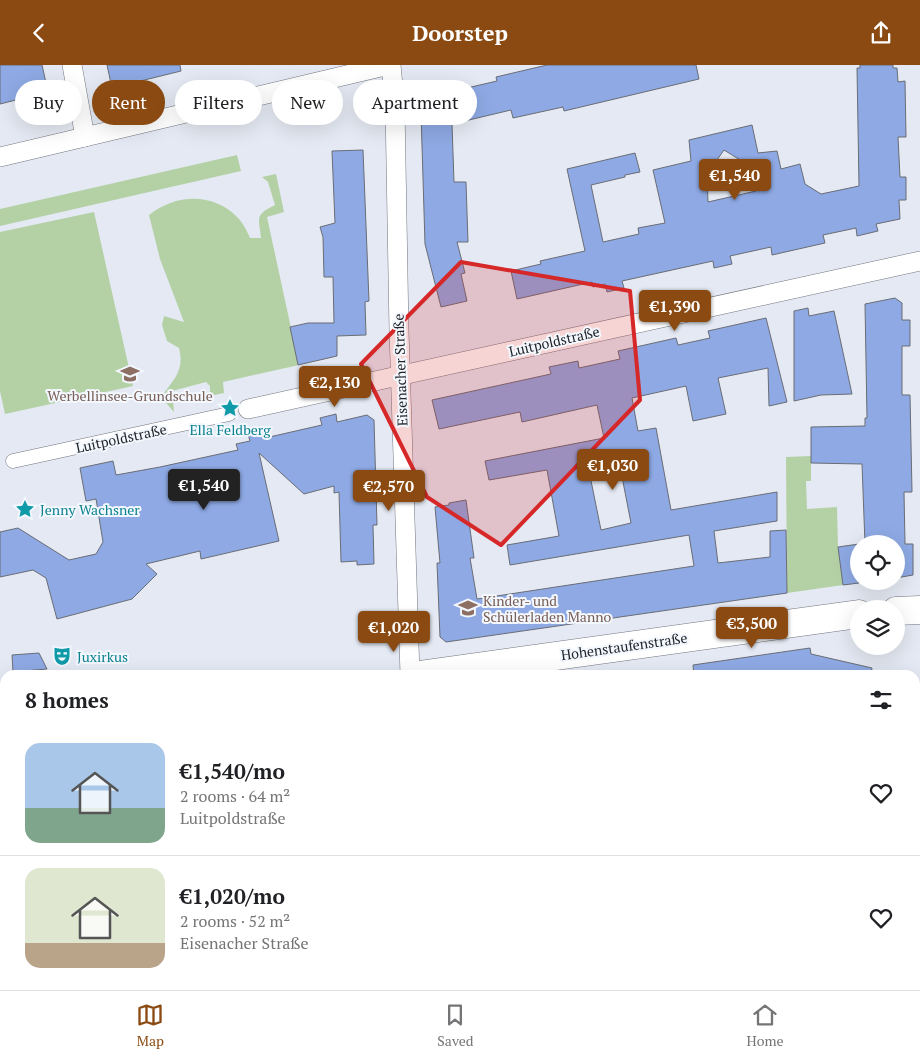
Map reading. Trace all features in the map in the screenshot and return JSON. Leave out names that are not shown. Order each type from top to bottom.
[{"type":"main road","points":[[905,611],[920,610]]},
{"type":"main road","name":"Hohenstaufenstraße","points":[[455,670],[850,615]]},
{"type":"street","points":[[72,65],[85,137]]},
{"type":"street","points":[[0,157],[390,65]]},
{"type":"street","name":"Eisenacher Straße","points":[[390,65],[395,106],[400,376],[410,670]]},
{"type":"street","name":"Luitpoldstraße","points":[[248,409],[920,261]]},
{"type":"street","name":"Luitpoldstraße","points":[[13,461],[229,414]]},
{"type":"highlighted area","points":[[461,262],[630,291],[640,400],[501,545],[427,497],[361,364]]},
{"type":"green space","points":[[237,155],[241,171],[0,226],[0,209]]},
{"type":"green space","points":[[276,174],[284,212],[267,217],[299,365],[223,382],[224,393],[210,396],[210,386],[206,382],[172,391],[174,412],[161,397],[177,375],[180,363],[179,348],[167,341],[162,325],[164,316],[184,322],[160,259],[149,215],[171,203],[182,200],[206,200],[228,210],[238,218],[250,238],[261,238],[259,218],[264,212],[275,205],[268,182],[262,177]]},
{"type":"green space","points":[[94,212],[133,386],[5,414],[0,391],[0,232]]},
{"type":"green space","points":[[811,456],[811,481],[806,481],[807,509],[837,507],[838,547],[843,585],[787,593],[786,457]]},
{"type":"building","points":[[0,65],[42,65],[45,80],[15,80],[15,100],[0,104]]},
{"type":"building","points":[[107,65],[180,65],[181,71],[144,80],[110,80]]},
{"type":"building","points":[[547,65],[696,65],[699,79],[564,111],[563,107],[513,118],[511,110],[477,118],[477,86],[497,81],[496,77]]},
{"type":"building","points":[[860,65],[893,65],[893,68],[897,68],[898,82],[905,81],[906,137],[898,137],[900,177],[906,177],[906,200],[899,200],[900,219],[876,224],[878,231],[857,236],[856,228],[823,235],[825,243],[772,255],[771,247],[730,256],[732,264],[714,268],[713,261],[622,281],[624,288],[607,292],[605,284],[593,287],[592,282],[517,299],[511,271],[541,264],[540,261],[585,251],[567,169],[635,153],[640,172],[591,185],[603,242],[639,234],[638,228],[665,223],[653,170],[691,161],[689,140],[752,125],[758,153],[777,151],[781,169],[800,164],[805,184],[821,194],[859,186],[857,68],[860,68]],"holes":[[[724,150],[750,166],[756,191],[708,202],[707,174]]]},
{"type":"building","points":[[421,125],[452,125],[454,182],[466,182],[468,242],[457,242],[465,273],[461,274],[467,301],[441,307],[425,244]]},
{"type":"building","points":[[363,150],[369,301],[365,302],[366,335],[337,336],[337,356],[298,365],[290,327],[308,323],[334,323],[333,277],[324,277],[323,237],[320,227],[335,223],[332,151]]},
{"type":"building","points":[[895,298],[902,303],[902,320],[910,320],[910,346],[902,346],[902,395],[910,395],[912,492],[904,492],[905,535],[865,535],[862,464],[811,463],[811,427],[865,426],[865,418],[867,418],[865,304]]},
{"type":"building","points":[[808,308],[809,316],[834,311],[852,394],[821,395],[794,401],[794,311]]},
{"type":"building","points":[[766,318],[787,402],[769,406],[768,368],[718,378],[726,414],[693,421],[686,386],[632,398],[638,431],[656,428],[671,510],[777,492],[777,521],[714,531],[718,563],[770,557],[770,531],[786,530],[787,593],[446,642],[440,637],[437,563],[440,563],[435,507],[449,505],[449,503],[466,500],[474,558],[470,558],[477,599],[694,566],[689,535],[510,565],[507,545],[559,536],[547,470],[489,480],[485,461],[604,438],[597,405],[522,422],[520,412],[439,429],[432,400],[551,374],[549,367],[578,361],[579,368],[620,359],[618,351],[676,338],[678,345],[710,338],[708,331]],"holes":[[[618,456],[631,523],[601,530],[587,461]]]},
{"type":"building","points":[[336,414],[337,422],[367,415],[374,420],[377,525],[373,525],[374,564],[357,565],[357,561],[341,562],[339,492],[334,493],[334,486],[304,494],[259,453],[279,541],[201,559],[200,551],[146,564],[157,574],[132,599],[57,619],[46,578],[33,570],[0,577],[0,532],[18,528],[69,560],[96,554],[103,542],[96,499],[86,501],[80,468],[113,461],[116,475],[160,467],[238,450],[236,444],[250,441],[248,434],[264,431],[265,438],[322,425],[320,418]]},
{"type":"building","points":[[905,544],[913,544],[913,575],[905,576]]},
{"type":"building","points":[[850,545],[850,584],[843,585],[838,547]]},
{"type":"building","points":[[810,648],[811,654],[872,668],[872,670],[694,670],[693,665]]},
{"type":"building","points":[[39,653],[47,669],[13,670],[12,655]]},
{"type":"place","name":"Werbellinsee-Grundschule","points":[[130,374]]},
{"type":"place","name":"Ella Feldberg","points":[[230,408]]},
{"type":"place","name":"Jenny Wachsner","points":[[25,509]]},
{"type":"place","name":"Kinder- und Schülerladen Manno","points":[[468,608]]},
{"type":"place","name":"Juxirkus","points":[[62,656]]}]
